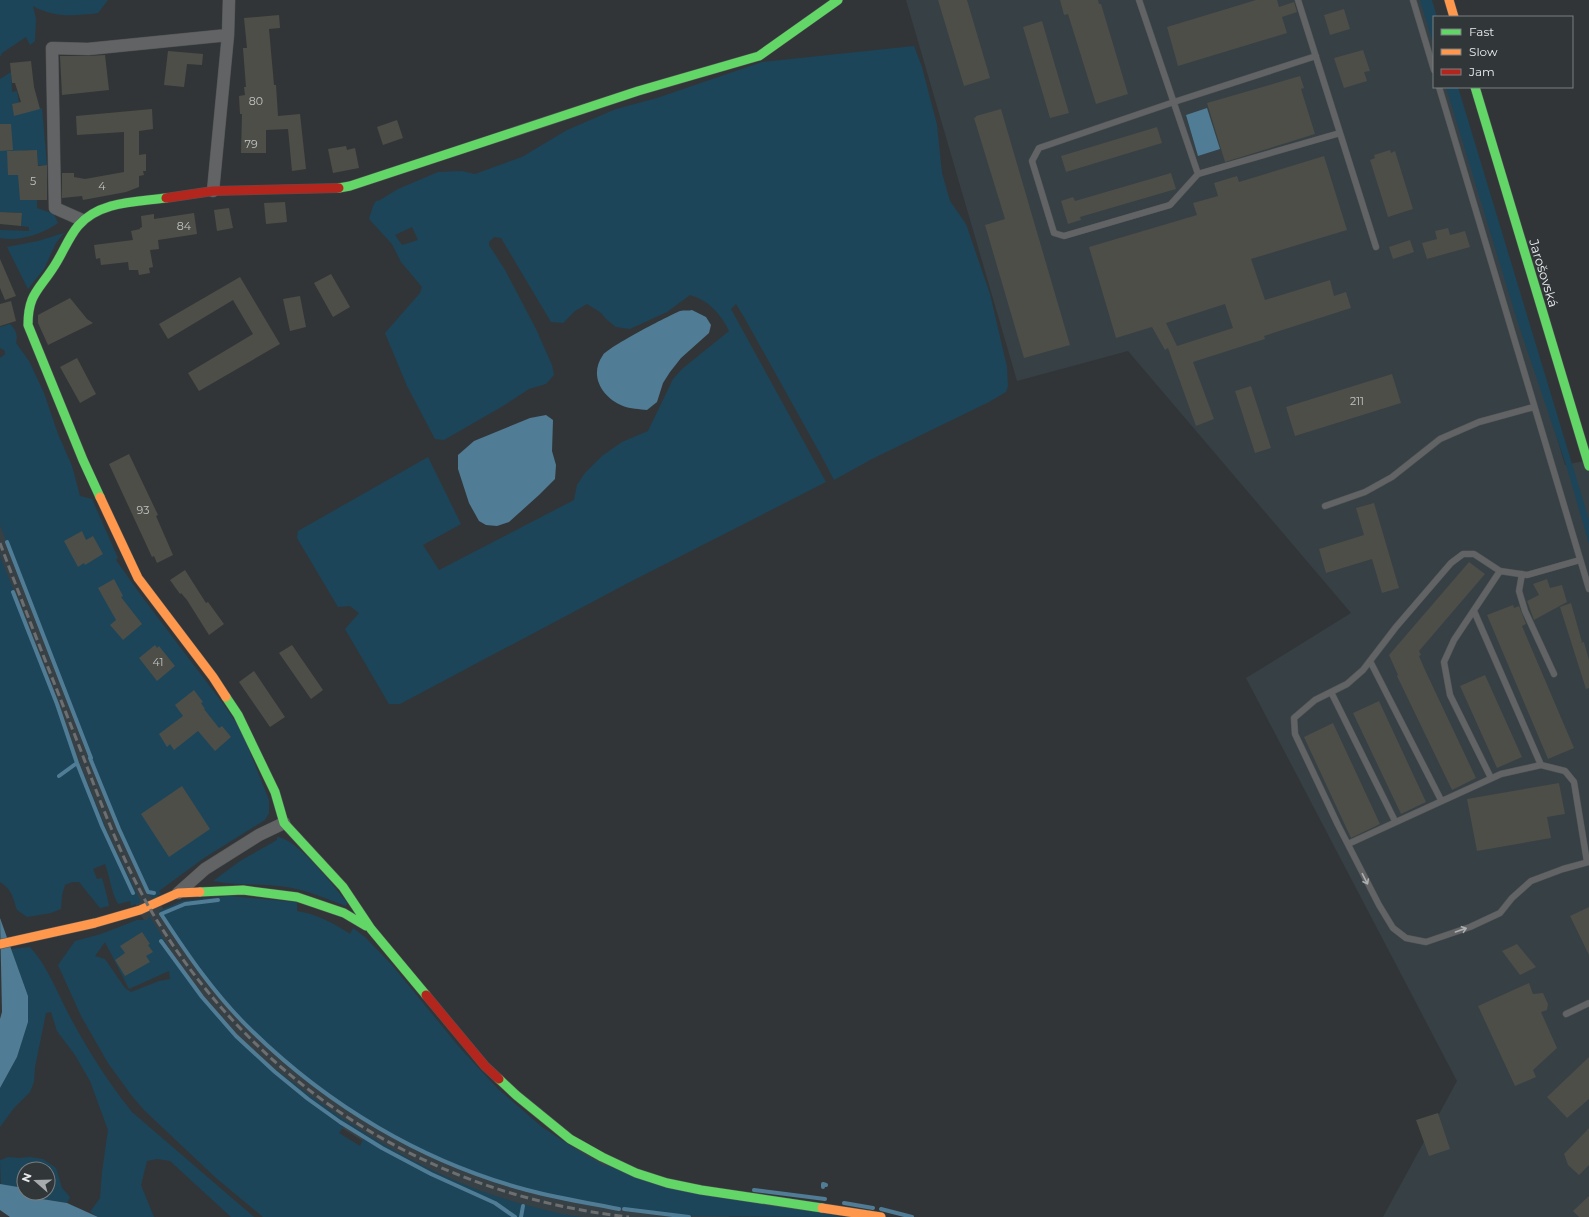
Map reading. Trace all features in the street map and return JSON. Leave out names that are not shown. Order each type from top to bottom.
[{"type":"street","points":[[213,191],[228,35],[228,0]]},
{"type":"street","points":[[838,0],[759,56],[638,91],[350,186],[334,189],[213,191],[107,206],[82,220],[73,232],[52,270],[31,296],[27,311],[28,325],[83,460],[138,578],[213,677],[238,715],[275,792],[284,823],[343,887],[370,929],[486,1066],[540,1116],[570,1139],[636,1173],[686,1187],[881,1217]]},
{"type":"street","points":[[1448,0],[1454,16]]},
{"type":"street","points":[[82,220],[55,208],[52,48],[88,49],[228,35]]},
{"type":"street","name":"Jarošovská","points":[[1475,88],[1589,466]]},
{"type":"street","points":[[0,944],[95,923],[140,910],[178,893],[205,869],[259,835],[284,823]]},
{"type":"street","points":[[178,893],[243,890],[297,897],[344,913],[370,929]]},
{"type":"lane","points":[[1139,0],[1198,174]]},
{"type":"lane","points":[[1298,0],[1376,247]]},
{"type":"lane","points":[[1413,0],[1433,67]]},
{"type":"lane","points":[[1316,56],[1039,148],[1032,161],[1054,233],[1064,236],[1170,205],[1198,174],[1340,133]]},
{"type":"lane","points":[[1439,88],[1589,589]]},
{"type":"lane","points":[[1325,506],[1365,492],[1392,477],[1440,439],[1479,422],[1534,407]]},
{"type":"lane","points":[[1348,844],[1440,800],[1491,778],[1501,774],[1541,765],[1565,771],[1574,782],[1588,862],[1531,881],[1512,898],[1500,913],[1470,927],[1426,942],[1406,938],[1393,928],[1379,905],[1348,844],[1295,734],[1294,718],[1315,700],[1347,684],[1363,670],[1406,615],[1451,563],[1463,554],[1474,554],[1500,571],[1526,575],[1580,560]]},
{"type":"lane","points":[[1491,778],[1450,695],[1444,662],[1454,640],[1500,571]]},
{"type":"lane","points":[[1522,574],[1519,591],[1525,611],[1554,674]]},
{"type":"lane","points":[[1474,611],[1541,765]]},
{"type":"lane","points":[[1370,661],[1440,800]]},
{"type":"lane","points":[[1331,692],[1395,822]]},
{"type":"lane","points":[[1566,1014],[1589,1003]]},
{"type":"shaded area","points":[[0,0],[108,0],[98,13],[81,15],[49,13],[33,6],[36,19],[35,41],[30,45],[26,37],[2,53],[0,57]]},
{"type":"shaded area","points":[[906,0],[1427,0],[1433,20],[1433,88],[1453,88],[1565,465],[1589,460],[1589,1217],[1383,1217],[1457,1081],[1246,678],[1351,613],[1128,351],[1017,381]]},
{"type":"shaded area","points":[[1420,0],[1432,0],[1437,16],[1433,16],[1433,43]]},
{"type":"shaded area","points":[[914,46],[922,67],[937,125],[942,173],[950,201],[966,224],[990,294],[1007,367],[1008,386],[1006,392],[989,402],[872,459],[834,480],[736,304],[731,309],[826,482],[628,583],[400,704],[389,704],[345,629],[359,613],[350,606],[338,607],[297,538],[298,531],[428,457],[461,524],[423,545],[439,570],[574,500],[577,485],[585,473],[602,456],[622,442],[648,431],[673,379],[682,369],[729,331],[718,313],[713,308],[703,300],[690,295],[667,312],[630,329],[616,327],[600,312],[587,304],[575,311],[563,323],[551,322],[501,238],[494,237],[489,242],[489,245],[505,270],[536,329],[552,365],[554,375],[546,384],[529,389],[503,406],[444,440],[435,439],[407,386],[385,333],[420,293],[422,287],[401,262],[392,244],[369,219],[373,206],[376,201],[398,189],[438,172],[462,171],[475,174],[522,157],[567,130],[616,109],[657,98],[762,62]],"holes":[[[412,227],[418,240],[402,245],[395,235]]]},
{"type":"shaded area","points":[[11,72],[12,92],[17,91],[19,103],[12,104],[14,114],[42,108],[47,165],[38,165],[37,150],[23,150],[24,166],[8,167],[8,175],[18,175],[30,193],[31,200],[37,200],[37,208],[54,214],[58,223],[38,234],[22,238],[7,239],[0,238],[0,230],[29,231],[29,227],[21,226],[22,213],[0,212],[0,79]]},
{"type":"shaded area","points":[[1446,88],[1458,88],[1589,520],[1589,544],[1568,471],[1517,320]]},
{"type":"shaded area","points":[[1207,108],[1220,149],[1198,156],[1186,115]]},
{"type":"shaded area","points":[[64,233],[56,243],[44,269],[28,289],[7,247],[38,241]]},
{"type":"shaded area","points":[[692,310],[706,317],[711,325],[709,333],[681,358],[670,372],[663,383],[657,402],[647,410],[626,407],[609,398],[604,392],[597,378],[599,363],[603,355],[627,338],[664,319],[680,311]]},
{"type":"shaded area","points":[[10,324],[16,333],[16,343],[29,361],[44,393],[58,434],[72,466],[80,496],[92,499],[118,558],[116,560],[241,730],[269,800],[269,813],[265,820],[204,858],[159,891],[161,894],[153,898],[150,896],[119,829],[0,525],[0,358],[5,354],[5,351],[0,348],[0,327]]},
{"type":"shaded area","points":[[546,415],[553,420],[552,451],[556,465],[555,479],[509,522],[497,526],[486,525],[479,521],[469,503],[458,469],[458,455],[474,441],[530,418]]},
{"type":"shaded area","points":[[0,511],[162,907],[187,946],[217,986],[730,1217],[558,1217],[527,1210],[381,1152],[337,1125],[234,1039],[168,959],[139,912],[0,575]]},
{"type":"shaded area","points":[[0,556],[102,819],[141,902],[131,906],[130,901],[118,904],[105,864],[93,869],[97,879],[102,878],[109,906],[100,908],[79,882],[72,882],[65,885],[62,895],[61,909],[51,913],[27,917],[17,910],[10,891],[0,882]]},
{"type":"shaded area","points":[[277,837],[285,839],[295,845],[315,864],[347,902],[346,906],[294,888],[213,881],[240,861],[277,840]]},
{"type":"shaded area","points":[[229,896],[297,902],[297,911],[311,914],[325,920],[350,934],[353,928],[365,937],[392,965],[459,1047],[497,1088],[542,1127],[603,1165],[842,1217],[666,1216],[527,1190],[481,1175],[435,1157],[390,1135],[347,1109],[317,1087],[277,1055],[249,1028],[213,988],[159,911],[182,901]]},
{"type":"shaded area","points":[[149,916],[188,979],[236,1035],[280,1073],[351,1124],[410,1159],[472,1188],[538,1208],[566,1215],[583,1217],[263,1217],[216,1178],[144,1110],[132,1096],[108,1063],[81,1016],[58,965],[75,941],[101,934],[137,920],[147,920]],"holes":[[[105,942],[129,989],[169,971],[170,979],[159,981],[131,992],[125,988],[105,959],[95,956]],[[345,1125],[364,1137],[360,1146],[339,1133]]]},
{"type":"shaded area","points":[[0,918],[28,996],[28,1022],[17,1057],[0,1088],[0,1019],[2,1012]]},
{"type":"shaded area","points":[[30,947],[47,971],[69,1015],[91,1053],[106,1077],[132,1112],[254,1217],[231,1217],[170,1161],[157,1159],[147,1161],[141,1185],[154,1217],[98,1217],[90,1212],[100,1198],[108,1130],[90,1081],[75,1055],[57,1031],[51,1012],[46,1013],[35,1067],[34,1082],[30,1092],[14,1108],[0,1127],[0,1088],[17,1057],[28,1021],[28,996],[11,949]]},
{"type":"shaded area","points":[[8,1157],[30,1157],[43,1159],[46,1161],[16,1161],[16,1187],[1,1185],[1,1160]]},
{"type":"shaded area","points":[[56,1168],[62,1188],[70,1197],[67,1203],[54,1201],[56,1201]]},
{"type":"shaded area","points":[[0,1184],[16,1187],[16,1201],[54,1201],[67,1203],[98,1217],[10,1217],[0,1210]]},
{"type":"building","points":[[938,0],[967,0],[990,78],[964,86]]},
{"type":"building","points":[[1060,0],[1098,0],[1099,4],[1101,4],[1128,94],[1096,104],[1068,14],[1064,15]]},
{"type":"building","points":[[1256,0],[1277,0],[1279,7],[1294,2],[1297,12],[1282,17],[1287,33],[1178,66],[1167,27]]},
{"type":"building","points":[[1344,9],[1350,29],[1330,35],[1324,15]]},
{"type":"building","points":[[279,15],[280,28],[269,29],[274,85],[276,85],[278,116],[300,114],[306,169],[292,171],[288,129],[266,130],[266,153],[241,153],[242,114],[240,114],[239,96],[245,95],[244,87],[246,87],[243,48],[247,48],[244,18]]},
{"type":"building","points":[[1042,21],[1069,113],[1050,118],[1023,27]]},
{"type":"building","points":[[1363,50],[1370,71],[1364,72],[1367,81],[1344,88],[1334,58]]},
{"type":"building","points":[[168,51],[203,54],[202,65],[187,64],[184,87],[164,85]]},
{"type":"building","points":[[105,55],[109,90],[62,95],[60,56]]},
{"type":"building","points":[[31,61],[34,87],[40,109],[14,116],[12,104],[21,102],[15,83],[12,83],[10,63]]},
{"type":"building","points":[[1300,76],[1304,88],[1301,89],[1315,134],[1225,162],[1207,103]]},
{"type":"building","points":[[152,109],[153,129],[139,131],[139,155],[146,154],[146,171],[143,171],[144,175],[139,176],[139,187],[126,192],[83,200],[82,196],[62,198],[62,173],[74,173],[74,177],[85,179],[124,172],[124,132],[77,135],[76,116]]},
{"type":"building","points":[[1001,109],[1070,345],[1024,358],[985,225],[1005,219],[974,118],[976,116]]},
{"type":"building","points":[[397,120],[403,138],[383,145],[377,127]]},
{"type":"building","points":[[0,124],[11,124],[13,150],[0,151]]},
{"type":"building","points":[[1157,127],[1162,143],[1066,172],[1061,156]]},
{"type":"building","points":[[346,146],[347,150],[355,148],[359,168],[333,173],[328,149]]},
{"type":"building","points":[[37,150],[38,166],[47,165],[47,200],[20,200],[18,175],[8,175],[7,151]]},
{"type":"building","points":[[1390,150],[1391,153],[1395,151],[1413,209],[1388,217],[1370,160],[1375,158],[1374,155]]},
{"type":"building","points":[[1324,156],[1347,230],[1251,259],[1265,300],[1330,280],[1334,296],[1346,292],[1351,308],[1264,336],[1265,339],[1193,362],[1214,419],[1196,426],[1168,348],[1165,350],[1152,327],[1116,338],[1089,247],[1197,215],[1193,203],[1218,196],[1214,183],[1237,176],[1239,182]],"holes":[[[1225,304],[1233,328],[1177,346],[1166,323]]]},
{"type":"building","points":[[1171,173],[1176,189],[1080,217],[1081,220],[1068,224],[1061,201],[1073,197],[1075,201]]},
{"type":"building","points":[[285,202],[287,222],[266,224],[264,203]]},
{"type":"building","points":[[229,208],[233,228],[217,231],[214,210]]},
{"type":"building","points":[[0,212],[22,213],[21,226],[0,224]]},
{"type":"building","points":[[194,213],[197,234],[158,240],[159,249],[150,250],[153,267],[149,268],[150,273],[139,275],[138,270],[129,270],[128,262],[101,265],[100,258],[96,259],[94,245],[133,240],[131,231],[142,227],[141,216],[154,214],[154,219]]},
{"type":"building","points":[[1448,228],[1450,235],[1465,231],[1470,247],[1427,259],[1422,243],[1437,239],[1435,231]]},
{"type":"building","points":[[1410,240],[1414,252],[1393,259],[1389,247]]},
{"type":"building","points":[[0,259],[16,296],[5,300],[0,288]]},
{"type":"building","points":[[331,274],[350,307],[333,317],[314,283]]},
{"type":"building","points":[[240,277],[280,344],[199,391],[188,373],[253,334],[233,300],[168,339],[159,324]]},
{"type":"building","points":[[300,296],[306,327],[290,331],[283,299]]},
{"type":"building","points":[[70,298],[87,319],[93,323],[48,345],[38,323],[38,315]]},
{"type":"building","points":[[11,301],[16,321],[0,326],[0,304]]},
{"type":"building","points":[[77,358],[96,394],[80,403],[60,367]]},
{"type":"building","points":[[1392,374],[1401,403],[1295,436],[1286,407]]},
{"type":"building","points":[[1251,386],[1271,448],[1255,453],[1235,391]]},
{"type":"building","points":[[129,454],[158,515],[156,516],[173,555],[157,563],[154,556],[152,557],[109,464]]},
{"type":"building","points":[[1374,503],[1399,588],[1382,593],[1372,559],[1326,573],[1319,549],[1364,535],[1356,508]]},
{"type":"building","points":[[82,531],[86,540],[93,536],[103,554],[85,565],[84,563],[78,567],[64,541]]},
{"type":"building","points":[[1469,562],[1485,574],[1419,651],[1421,655],[1419,656],[1425,670],[1476,778],[1452,790],[1397,676],[1398,675],[1389,655]]},
{"type":"building","points":[[185,570],[206,603],[208,602],[224,624],[209,635],[187,600],[181,593],[180,594],[170,580]]},
{"type":"building","points":[[114,579],[123,596],[121,597],[142,624],[123,640],[110,625],[116,620],[98,588]]},
{"type":"building","points":[[1547,579],[1550,588],[1562,585],[1567,602],[1534,620],[1527,601],[1539,595],[1533,584]]},
{"type":"building","points":[[1571,603],[1582,642],[1579,643],[1584,642],[1589,660],[1589,688],[1586,689],[1560,607]]},
{"type":"building","points":[[1513,605],[1514,608],[1519,606],[1526,624],[1522,626],[1574,748],[1548,759],[1487,615]]},
{"type":"building","points":[[155,645],[157,648],[159,646],[175,666],[157,681],[139,658]]},
{"type":"building","points":[[292,645],[323,690],[311,699],[279,653]]},
{"type":"building","points":[[254,671],[285,717],[270,727],[239,682]]},
{"type":"building","points":[[1485,675],[1522,757],[1497,768],[1460,686]]},
{"type":"building","points":[[194,690],[203,702],[201,703],[204,709],[219,728],[222,726],[231,737],[215,751],[198,731],[174,750],[170,744],[167,747],[159,734],[183,716],[175,705]]},
{"type":"building","points":[[1379,701],[1426,802],[1401,814],[1353,713]]},
{"type":"building","points":[[1333,723],[1380,824],[1351,838],[1304,737]]},
{"type":"building","points":[[1559,783],[1565,814],[1547,817],[1551,838],[1477,851],[1467,799]]},
{"type":"building","points":[[182,786],[210,829],[169,857],[141,814]]},
{"type":"building","points":[[1589,907],[1589,955],[1570,916]]},
{"type":"building","points":[[142,932],[150,944],[148,945],[153,952],[146,956],[150,962],[125,976],[115,960],[125,953],[120,946]]},
{"type":"building","points":[[1517,944],[1536,967],[1520,975],[1502,951]]},
{"type":"building","points":[[1529,983],[1533,994],[1543,993],[1548,1004],[1547,1010],[1541,1012],[1557,1048],[1533,1070],[1536,1077],[1515,1086],[1478,1006]]},
{"type":"building","points":[[1589,1057],[1589,1099],[1567,1118],[1547,1097]]},
{"type":"building","points":[[1438,1113],[1450,1149],[1429,1156],[1416,1120]]},
{"type":"building","points":[[1589,1128],[1589,1165],[1579,1175],[1568,1165],[1564,1154]]},
{"type":"building","points":[[1589,1196],[1589,1217],[1579,1217],[1573,1211]]},
{"type":"waterway","points":[[7,542],[91,758]]},
{"type":"waterway","points":[[13,592],[57,704],[77,763],[102,826],[133,893]]},
{"type":"waterway","points":[[90,758],[119,829],[148,892],[154,893]]},
{"type":"waterway","points":[[59,776],[77,763]]},
{"type":"waterway","points":[[218,900],[185,904],[161,914],[191,959],[237,1016],[280,1057],[311,1082],[378,1128],[450,1164],[527,1190],[619,1209]]},
{"type":"waterway","points":[[161,941],[202,997],[236,1036],[275,1072],[308,1099],[340,1122],[382,1148],[431,1174],[495,1203],[515,1217]]},
{"type":"waterway","points":[[823,1187],[823,1184],[826,1185]]},
{"type":"waterway","points":[[754,1190],[825,1199]]},
{"type":"waterway","points":[[844,1203],[873,1208]]},
{"type":"waterway","points":[[521,1217],[523,1206]]},
{"type":"waterway","points":[[624,1209],[689,1217]]},
{"type":"waterway","points":[[881,1209],[912,1217]]},
{"type":"railway","points":[[0,543],[105,813],[132,875],[153,914],[195,976],[243,1031],[297,1080],[355,1122],[418,1157],[485,1185],[555,1205],[629,1217]]},
{"type":"traffic: fast","points":[[339,188],[350,186],[638,91],[759,56],[838,0]]},
{"type":"traffic: fast","points":[[1475,88],[1589,466]]},
{"type":"traffic: fast","points":[[100,497],[83,460],[28,325],[28,315],[35,294],[56,263],[71,236],[78,226],[87,218],[107,207],[131,202],[166,198]]},
{"type":"traffic: fast","points":[[226,697],[238,715],[275,792],[284,823],[343,887],[371,929],[426,995]]},
{"type":"traffic: fast","points":[[200,892],[243,890],[297,897],[344,913],[366,926]]},
{"type":"traffic: fast","points":[[499,1079],[516,1095],[570,1139],[602,1157],[636,1173],[667,1183],[701,1190],[822,1208]]},
{"type":"traffic: slow","points":[[1449,0],[1454,16]]},
{"type":"traffic: slow","points":[[100,497],[138,578],[213,677],[226,697]]},
{"type":"traffic: slow","points":[[0,944],[95,923],[140,910],[178,893],[200,892]]},
{"type":"traffic: slow","points":[[822,1208],[881,1217]]},
{"type":"traffic: jam","points":[[166,198],[213,191],[339,188]]},
{"type":"traffic: jam","points":[[426,995],[485,1066],[499,1079]]}]
